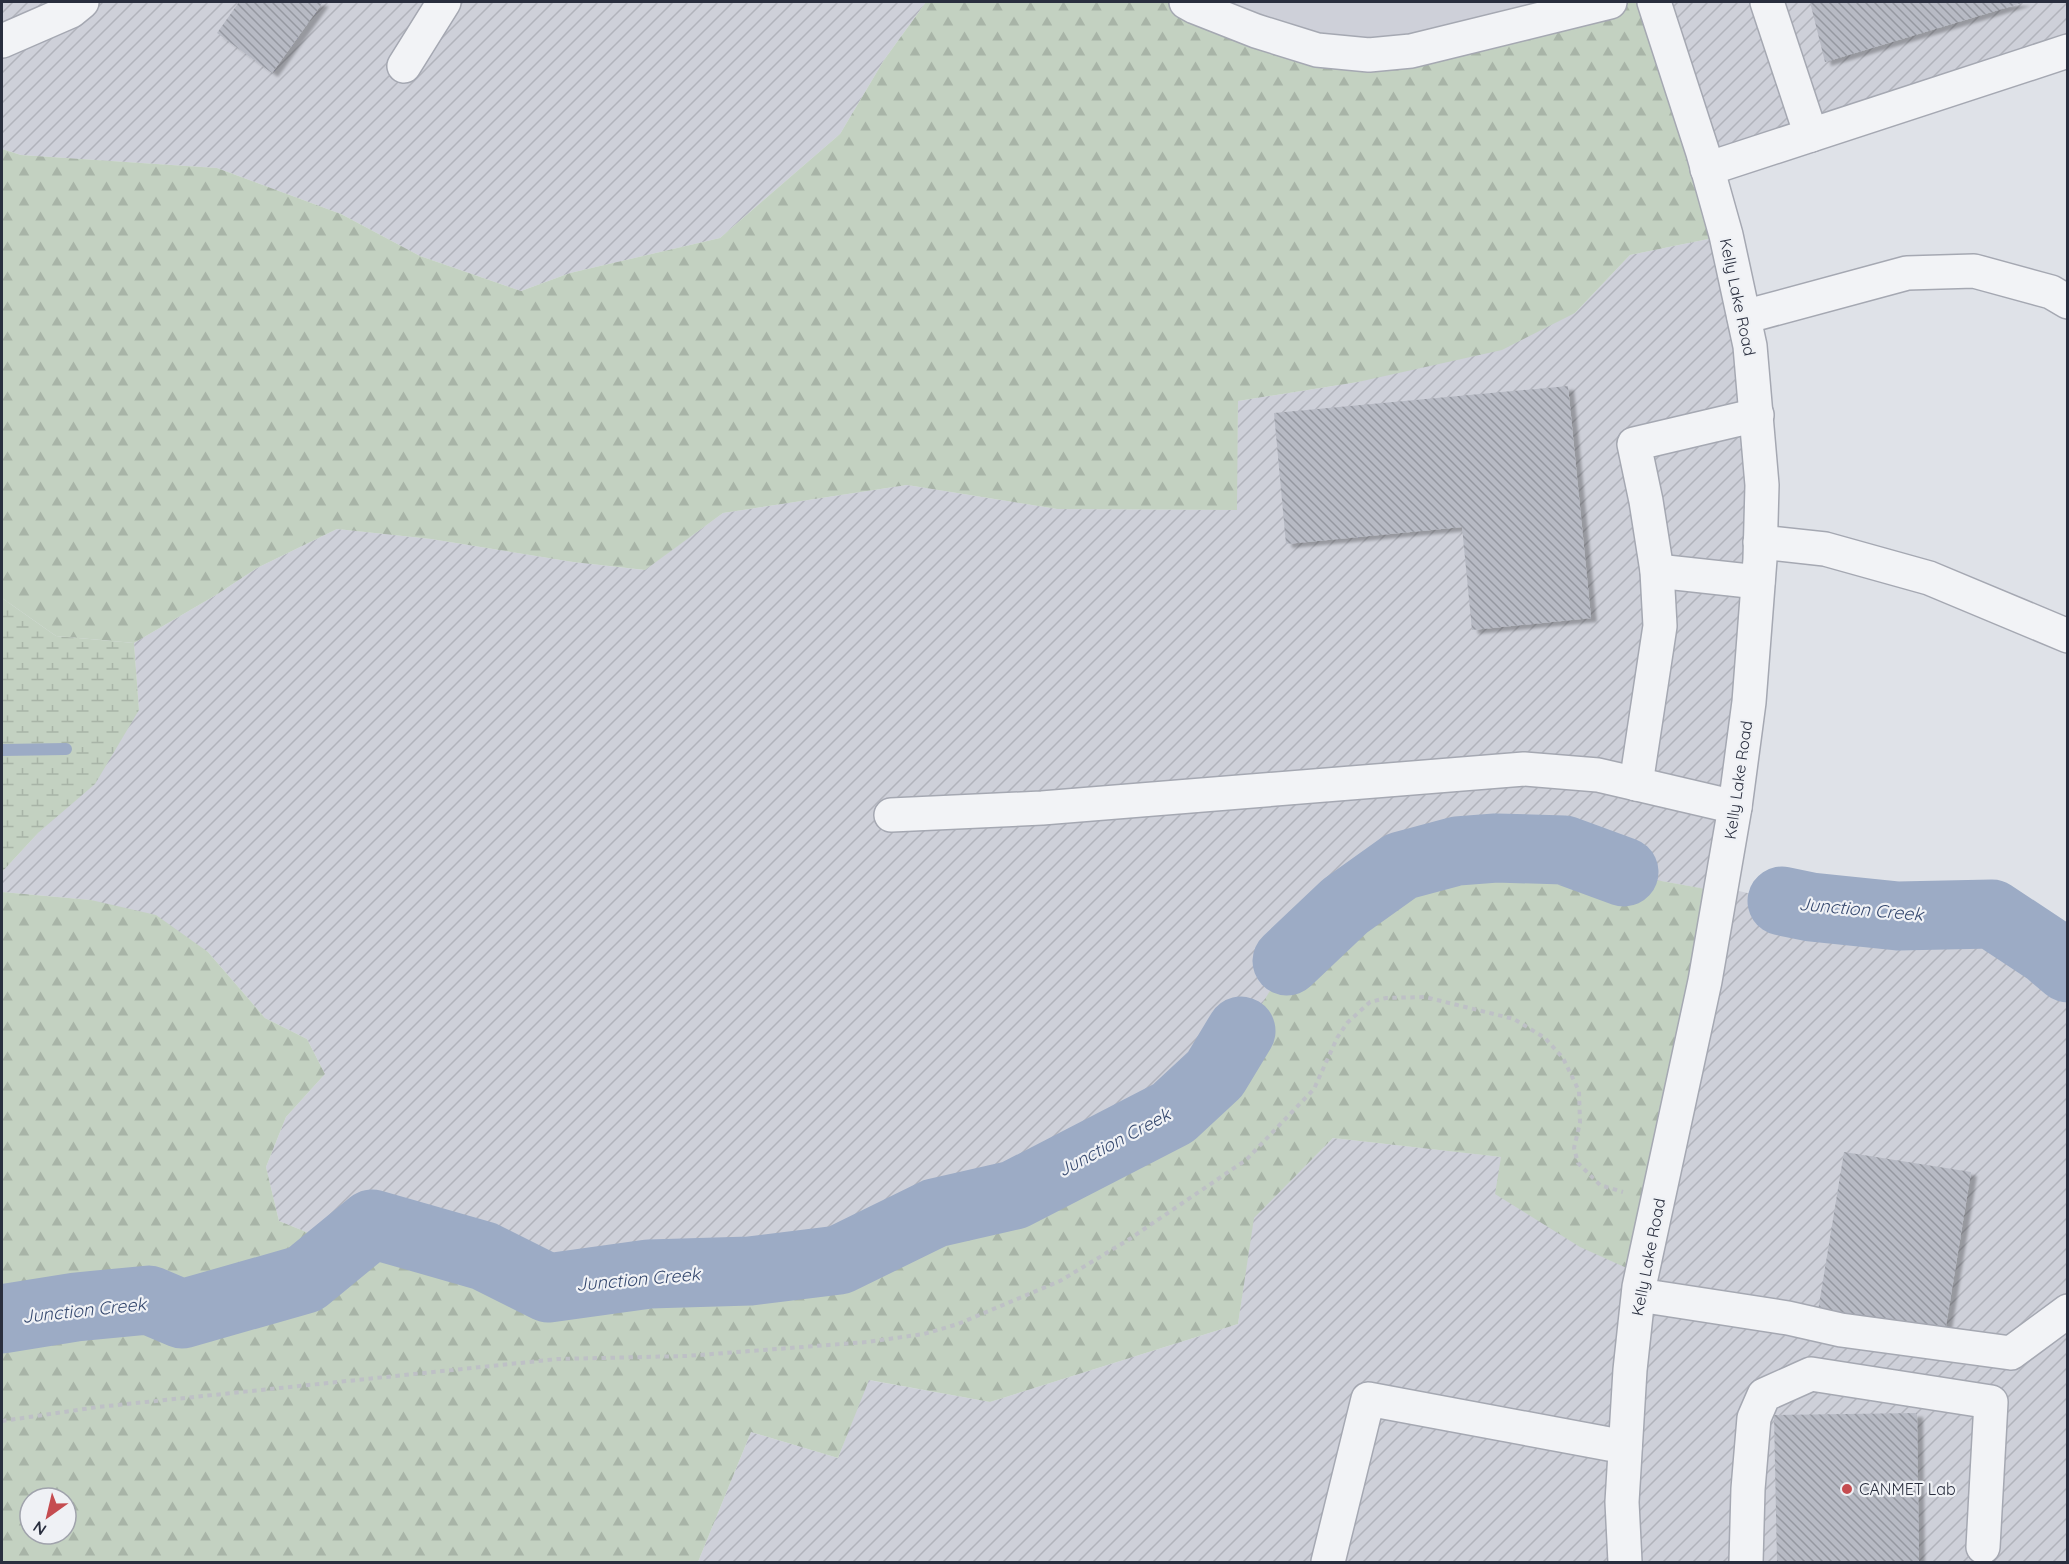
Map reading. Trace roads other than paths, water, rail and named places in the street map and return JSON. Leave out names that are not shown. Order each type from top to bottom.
[{"type":"street","points":[[2,41],[71,11],[81,2]]},
{"type":"street","points":[[404,66],[444,2]]},
{"type":"street","points":[[1204,5],[1256,31],[1317,50],[1369,55],[1411,51],[1610,2]]},
{"type":"street","name":"Kelly Lake Road","points":[[1625,1563],[1622,1502],[1630,1370],[1639,1295],[1705,981],[1735,807],[1749,702],[1758,582],[1762,485],[1750,346],[1744,317],[1707,169],[1654,2]]},
{"type":"street","points":[[1767,2],[1811,135]]},
{"type":"street","points":[[1707,169],[2067,51]]},
{"type":"street","points":[[1744,317],[1907,273],[1974,272],[2051,292],[2067,302]]},
{"type":"street","points":[[1636,784],[1660,626],[1657,571],[1634,444],[1757,415]]},
{"type":"street","points":[[1760,542],[1824,549],[1929,578],[2067,636]]},
{"type":"street","points":[[1657,571],[1758,582]]},
{"type":"street","points":[[891,815],[1042,808],[1524,769],[1598,775],[1735,807]]},
{"type":"street","points":[[1639,1295],[1788,1318],[1841,1330],[2012,1353],[2067,1311]]},
{"type":"street","points":[[1746,1563],[1748,1489],[1754,1418],[1764,1395],[1811,1374],[1991,1402],[1983,1547]]},
{"type":"street","points":[[1328,1563],[1368,1399],[1625,1447]]},
{"type":"waterway","points":[[2,750],[66,749]]},
{"type":"waterway","name":"Junction Creek","points":[[1287,961],[1345,906],[1401,866],[1457,851],[1496,848],[1564,850],[1624,872]]},
{"type":"waterway","name":"Junction Creek","points":[[1782,901],[1811,907],[1898,916],[1992,914],[2048,951],[2068,968]]},
{"type":"waterway","name":"Junction Creek","points":[[2,1319],[76,1307],[149,1300],[182,1314],[305,1279],[372,1224],[484,1256],[548,1288],[649,1274],[750,1271],[839,1260],[935,1213],[1014,1195],[1173,1113],[1215,1074],[1241,1031]]},
{"type":"place","name":"CANMET Lab","points":[[1847,1489]]}]
